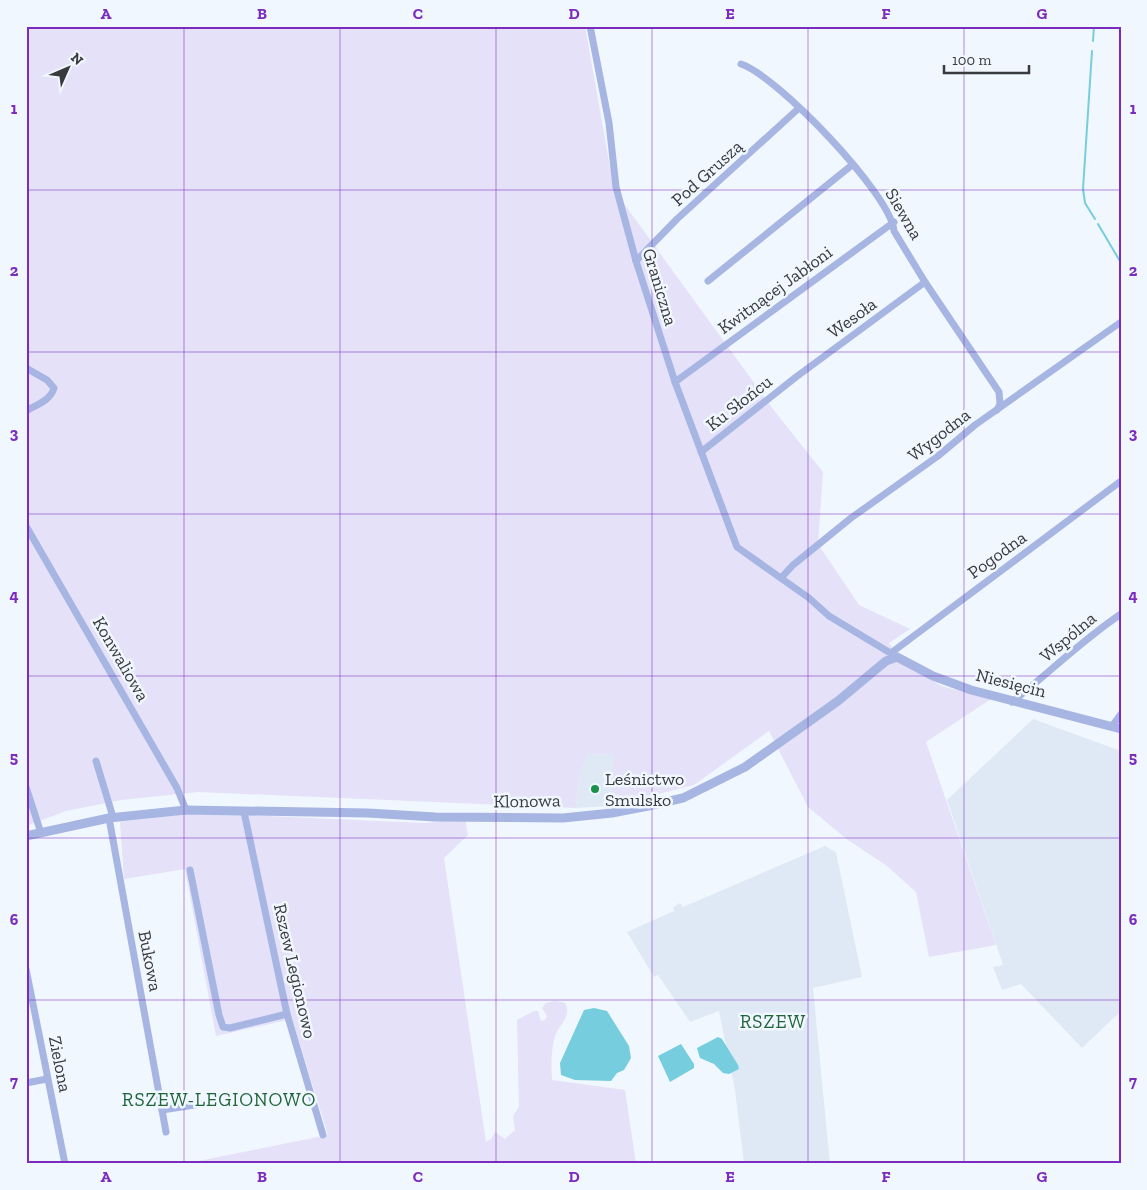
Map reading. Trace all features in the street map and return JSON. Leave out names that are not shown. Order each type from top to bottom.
[{"type":"street","name":"Graniczna","points":[[590,26],[609,123],[616,187],[636,261],[675,382],[737,547],[781,578]]},
{"type":"street","name":"Siewna","points":[[741,64],[750,67],[772,82],[799,108],[852,165],[881,201],[894,222],[894,231],[925,282],[999,392],[1000,404],[997,410]]},
{"type":"street","name":"Pod Gruszą","points":[[636,261],[677,219],[799,108]]},
{"type":"street","points":[[708,281],[852,165]]},
{"type":"street","name":"Kwitnącej Jabłoni","points":[[675,382],[894,222]]},
{"type":"street","name":"Wesoła","points":[[796,377],[925,282]]},
{"type":"street","name":"Wygodna","points":[[781,578],[851,518],[997,410],[1121,322]]},
{"type":"street","points":[[26,368],[48,380],[54,388],[53,393],[47,398],[26,411]]},
{"type":"street","name":"Ku Słońcu","points":[[701,452],[796,377]]},
{"type":"street","name":"Pogodna","points":[[894,655],[1121,481]]},
{"type":"street","name":"Konwaliowa","points":[[26,526],[178,788],[186,810]]},
{"type":"street","points":[[781,578],[829,616],[894,655]]},
{"type":"street","name":"Wspólna","points":[[1012,702],[1053,670],[1084,640],[1121,614]]},
{"type":"street","name":"Niesięcin","points":[[894,655],[940,679],[1012,702],[1116,728]]},
{"type":"street","name":"Klonowa","points":[[26,836],[111,817],[186,810],[368,813],[479,818],[563,818],[612,813],[666,802],[694,794],[761,757],[838,701],[894,655]]},
{"type":"street","points":[[1116,728],[1121,714]]},
{"type":"street","points":[[96,761],[111,817]]},
{"type":"street","points":[[26,788],[41,833]]},
{"type":"street","name":"Rszew Legionowo","points":[[244,812],[287,1014],[323,1135]]},
{"type":"street","name":"Bukowa","points":[[111,817],[166,1132]]},
{"type":"street","points":[[190,870],[223,1027],[230,1028],[287,1014]]},
{"type":"street","name":"Zielona","points":[[26,969],[46,1079],[65,1164]]},
{"type":"street","points":[[26,1083],[46,1079]]},
{"type":"street","points":[[162,1110],[208,1103]]},
{"type":"shaded area","points":[[26,26],[585,26],[614,190],[776,413],[823,472],[818,544],[859,605],[910,629],[889,643],[900,660],[941,686],[991,699],[926,742],[996,945],[929,957],[916,892],[887,866],[848,840],[808,807],[769,731],[694,785],[611,806],[614,755],[588,754],[580,773],[576,808],[198,792],[121,800],[66,811],[26,826]]},
{"type":"shaded area","points":[[1033,719],[1121,751],[1121,1011],[1082,1048],[1021,984],[1002,990],[993,967],[1003,965],[947,800]]},
{"type":"shaded area","name":"Leśnictwo Smulsko","points":[[588,754],[615,755],[611,806],[576,808],[580,773]]},
{"type":"shaded area","points":[[195,813],[425,823],[465,819],[468,835],[444,858],[486,1142],[491,1139],[495,1132],[505,1139],[515,1130],[513,1116],[519,1107],[517,1020],[534,1011],[538,1011],[541,1021],[545,1020],[547,1016],[542,1008],[546,1003],[555,1001],[565,1003],[567,1012],[555,1036],[552,1080],[625,1090],[636,1164],[183,1164],[328,1135],[292,1019],[216,1036],[185,869],[124,879],[120,822]]},
{"type":"shaded area","points":[[825,846],[836,852],[862,977],[813,988],[830,1164],[744,1164],[735,1090],[719,1011],[690,1022],[658,975],[654,977],[627,932],[674,911],[673,907],[680,903],[683,907]]},
{"type":"water","points":[[594,1008],[607,1011],[629,1046],[631,1058],[624,1070],[617,1073],[611,1081],[575,1080],[561,1075],[560,1063],[584,1010]]},
{"type":"water","points":[[718,1037],[722,1039],[738,1065],[739,1069],[729,1074],[723,1073],[714,1064],[700,1058],[697,1048]]},
{"type":"water","points":[[681,1044],[694,1064],[694,1068],[670,1082],[658,1056]]},
{"type":"waterway","points":[[1093,41],[1094,26]]},
{"type":"waterway","points":[[1116,26],[1121,28]]},
{"type":"waterway","points":[[1092,51],[1083,189],[1085,203],[1095,219]]},
{"type":"waterway","points":[[1098,224],[1121,263]]},
{"type":"place","name":"Leśnictwo Smulsko","points":[[595,789]]},
{"type":"district","name":"RSZEW","points":[[773,1021]]},
{"type":"district","name":"RSZEW-LEGIONOWO","points":[[219,1099]]}]
